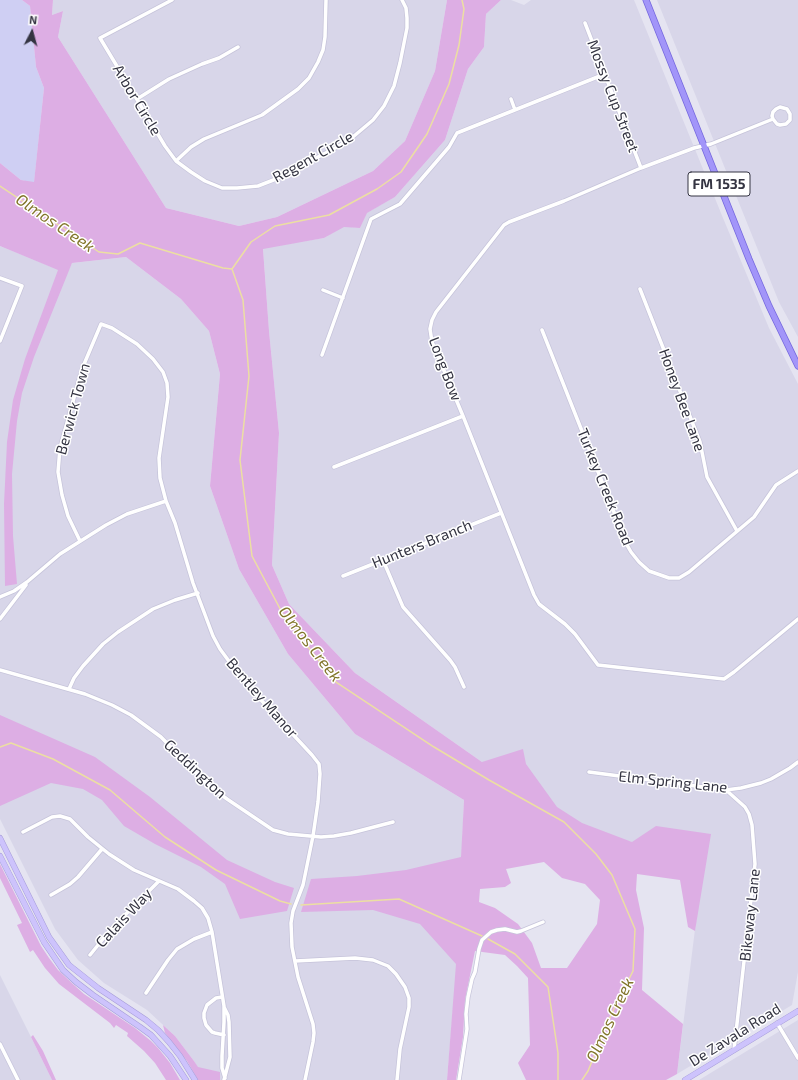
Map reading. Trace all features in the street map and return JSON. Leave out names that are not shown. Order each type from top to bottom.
[{"type":"main road","name":"FM 1535","points":[[646,0],[755,273],[798,366]]},
{"type":"main road","points":[[1,842],[49,937],[69,965],[98,988],[146,1020],[158,1030],[180,1056],[195,1080]]},
{"type":"main road","points":[[0,856],[44,942],[63,970],[93,995],[140,1026],[161,1045],[186,1080]]},
{"type":"main road","name":"De Zavala Road","points":[[686,1080],[798,1011]]},
{"type":"street","name":"Arbor Circle","points":[[172,0],[100,38],[165,146],[176,161]]},
{"type":"street","points":[[176,161],[191,147],[204,139],[262,114],[298,89],[309,78],[323,50],[325,37],[325,0]]},
{"type":"street","name":"Regent Circle","points":[[176,161],[205,181],[222,188],[258,186],[276,179],[339,146],[354,136],[373,120],[384,106],[394,86],[400,63],[407,18],[406,8],[402,0]]},
{"type":"street","name":"Mossy Cup Street","points":[[584,23],[642,168]]},
{"type":"street","points":[[137,100],[169,79],[219,58],[238,47]]},
{"type":"street","points":[[322,355],[372,219],[400,204],[449,147],[458,133],[605,74]]},
{"type":"street","points":[[511,99],[515,110]]},
{"type":"street","points":[[782,107],[789,111],[790,117],[786,124],[777,124],[773,119],[773,112],[776,109],[782,107]]},
{"type":"street","name":"Long Bow","points":[[773,119],[711,144],[694,148],[642,168],[504,225],[436,312],[430,329],[432,342],[531,588],[539,604],[565,624],[575,634],[598,665],[724,679],[798,619]]},
{"type":"street","points":[[0,278],[22,286],[0,340]]},
{"type":"street","name":"Honey Bee Lane","points":[[640,289],[700,442],[707,477],[736,531]]},
{"type":"street","points":[[323,290],[343,298]]},
{"type":"street","name":"Bentley Manor","points":[[101,324],[112,328],[137,344],[153,359],[163,372],[167,384],[168,397],[159,458],[160,478],[166,501],[175,523],[213,636],[220,649],[248,686],[319,764],[320,774],[318,802],[313,836],[303,885],[295,903],[292,917],[292,947],[302,990],[311,1016],[314,1033],[305,1080]]},
{"type":"street","name":"Berwick Town","points":[[80,541],[68,516],[62,495],[58,472],[60,448],[82,369],[101,324]]},
{"type":"street","name":"Turkey Creek Road","points":[[542,330],[627,545],[639,562],[649,571],[669,578],[679,578],[689,572],[754,517],[776,485],[798,471]]},
{"type":"street","points":[[334,467],[463,416]]},
{"type":"street","points":[[0,597],[14,591],[60,554],[106,524],[127,514],[166,501]]},
{"type":"street","name":"Hunters Branch","points":[[343,576],[501,513]]},
{"type":"street","points":[[383,560],[401,604],[450,660],[455,667],[464,687]]},
{"type":"street","points":[[0,619],[27,582]]},
{"type":"street","points":[[69,689],[74,678],[83,666],[103,644],[118,632],[153,609],[198,593]]},
{"type":"street","name":"Geddington","points":[[0,670],[69,689],[112,705],[131,715],[161,737],[200,778],[212,788],[266,826],[280,832],[313,836],[334,836],[393,822]]},
{"type":"street","name":"Elm Spring Lane","points":[[589,772],[726,790],[761,783],[786,771],[798,762]]},
{"type":"street","name":"Bikeway Lane","points":[[726,790],[745,806],[749,814],[752,826],[756,864],[734,1050]]},
{"type":"street","points":[[23,832],[52,817],[60,816],[70,819],[102,849],[123,863],[178,889],[202,908],[208,918],[212,932],[222,997],[229,1022],[230,1057],[224,1079]]},
{"type":"street","points":[[51,895],[70,884],[78,877],[102,849]]},
{"type":"street","name":"Calais Way","points":[[90,955],[111,929],[159,881]]},
{"type":"street","points":[[459,1080],[467,1029],[466,1014],[468,997],[482,940],[497,930],[505,929],[517,932],[543,922]]},
{"type":"street","points":[[146,993],[168,960],[178,949],[194,939],[212,932]]},
{"type":"street","points":[[295,961],[355,958],[373,960],[388,966],[396,974],[405,987],[409,998],[409,1007],[400,1049],[396,1080]]},
{"type":"street","points":[[93,995],[98,988]]},
{"type":"street","points":[[222,997],[216,998],[207,1005],[204,1018],[206,1025],[212,1032],[229,1035]]},
{"type":"street","points":[[224,1006],[222,1068],[224,1079]]},
{"type":"street","points":[[777,1023],[798,1058]]},
{"type":"street","points":[[0,1044],[18,1080]]},
{"type":"shaded area","points":[[0,0],[22,0],[30,6],[36,67],[44,88],[34,183],[21,180],[0,163]]},
{"type":"shaded area","points":[[22,0],[53,0],[52,15],[63,11],[58,37],[166,208],[239,226],[277,217],[373,171],[405,141],[435,71],[447,0],[501,0],[486,14],[484,47],[468,69],[445,140],[395,197],[367,213],[360,228],[344,227],[324,238],[263,249],[279,433],[272,565],[289,604],[355,673],[482,762],[523,749],[526,764],[557,807],[582,823],[632,842],[656,826],[711,834],[695,931],[688,927],[680,880],[637,874],[636,890],[644,928],[642,990],[683,1024],[677,1074],[666,1080],[526,1080],[518,1063],[530,1045],[528,978],[505,955],[475,951],[465,1000],[463,1037],[456,1080],[447,1080],[456,964],[420,924],[373,910],[301,912],[311,879],[357,876],[406,870],[461,857],[464,800],[355,734],[288,654],[239,569],[210,486],[220,374],[209,331],[181,299],[126,257],[72,263],[34,357],[22,393],[17,421],[12,474],[13,536],[17,584],[5,586],[4,504],[7,442],[13,400],[25,359],[58,270],[0,246],[0,163],[21,180],[34,182],[44,88],[36,67],[30,6]],"holes":[[[544,862],[562,878],[585,884],[600,900],[597,924],[567,968],[541,968],[532,943],[518,924],[495,908],[479,902],[480,889],[505,887],[511,883],[506,869]]]},
{"type":"shaded area","points":[[53,0],[447,0],[435,71],[405,141],[373,171],[277,217],[239,226],[166,208],[58,37],[63,11],[52,15]]},
{"type":"shaded area","points":[[501,0],[511,0],[524,5],[531,0],[634,0],[769,328],[798,384],[798,972],[792,1005],[677,1074],[704,857],[540,823],[482,762],[355,673],[289,604],[272,565],[279,433],[263,248],[324,238],[344,226],[360,228],[366,213],[395,197],[445,140],[468,69],[484,47],[486,14]]},
{"type":"shaded area","points":[[657,0],[798,0],[798,337],[779,302]]},
{"type":"shaded area","points":[[0,246],[67,273],[72,263],[126,257],[181,299],[209,331],[220,374],[210,486],[239,569],[288,654],[355,734],[464,800],[457,964],[447,1080],[204,1080],[194,1061],[175,1036],[147,1010],[104,983],[78,960],[55,929],[0,819]]},
{"type":"shaded area","points":[[0,715],[95,757],[150,797],[227,860],[275,882],[294,888],[287,911],[240,919],[225,884],[201,867],[155,844],[124,826],[102,800],[83,789],[51,783],[0,806]]},
{"type":"shaded area","points":[[0,864],[41,946],[58,970],[84,994],[135,1028],[151,1041],[170,1063],[180,1080],[166,1080],[155,1063],[127,1036],[128,1033],[116,1025],[114,1028],[110,1023],[59,984],[45,968],[33,950],[30,952],[17,925],[22,923],[0,878]]},
{"type":"shaded area","points":[[0,975],[31,1037],[52,1080],[0,1080]]},
{"type":"shaded area","points":[[798,1020],[798,1080],[699,1080]]},
{"type":"shaded area","points":[[163,1025],[175,1036],[198,1067],[220,1072],[220,1080],[198,1080],[187,1061],[165,1033]]},
{"type":"shaded area","points":[[33,1035],[43,1051],[56,1080],[52,1080],[31,1037]]},
{"type":"waterway","points":[[232,269],[251,242],[275,226],[329,215],[377,189],[401,172],[427,134],[449,84],[459,45],[464,9],[462,0]]},
{"type":"waterway","name":"Olmos Creek","points":[[0,186],[99,252],[118,254],[140,243],[223,268],[232,269],[243,300],[249,376],[240,460],[252,556],[285,618],[336,682],[434,747],[564,822],[596,854],[612,875],[635,929],[633,971],[611,1015],[588,1071],[582,1080]]},
{"type":"waterway","points":[[0,747],[11,743],[53,759],[110,790],[165,837],[216,870],[280,901],[291,904]]},
{"type":"waterway","points":[[301,905],[399,899],[482,936]]},
{"type":"waterway","points":[[488,939],[515,954],[548,987],[558,1053],[558,1080]]}]
